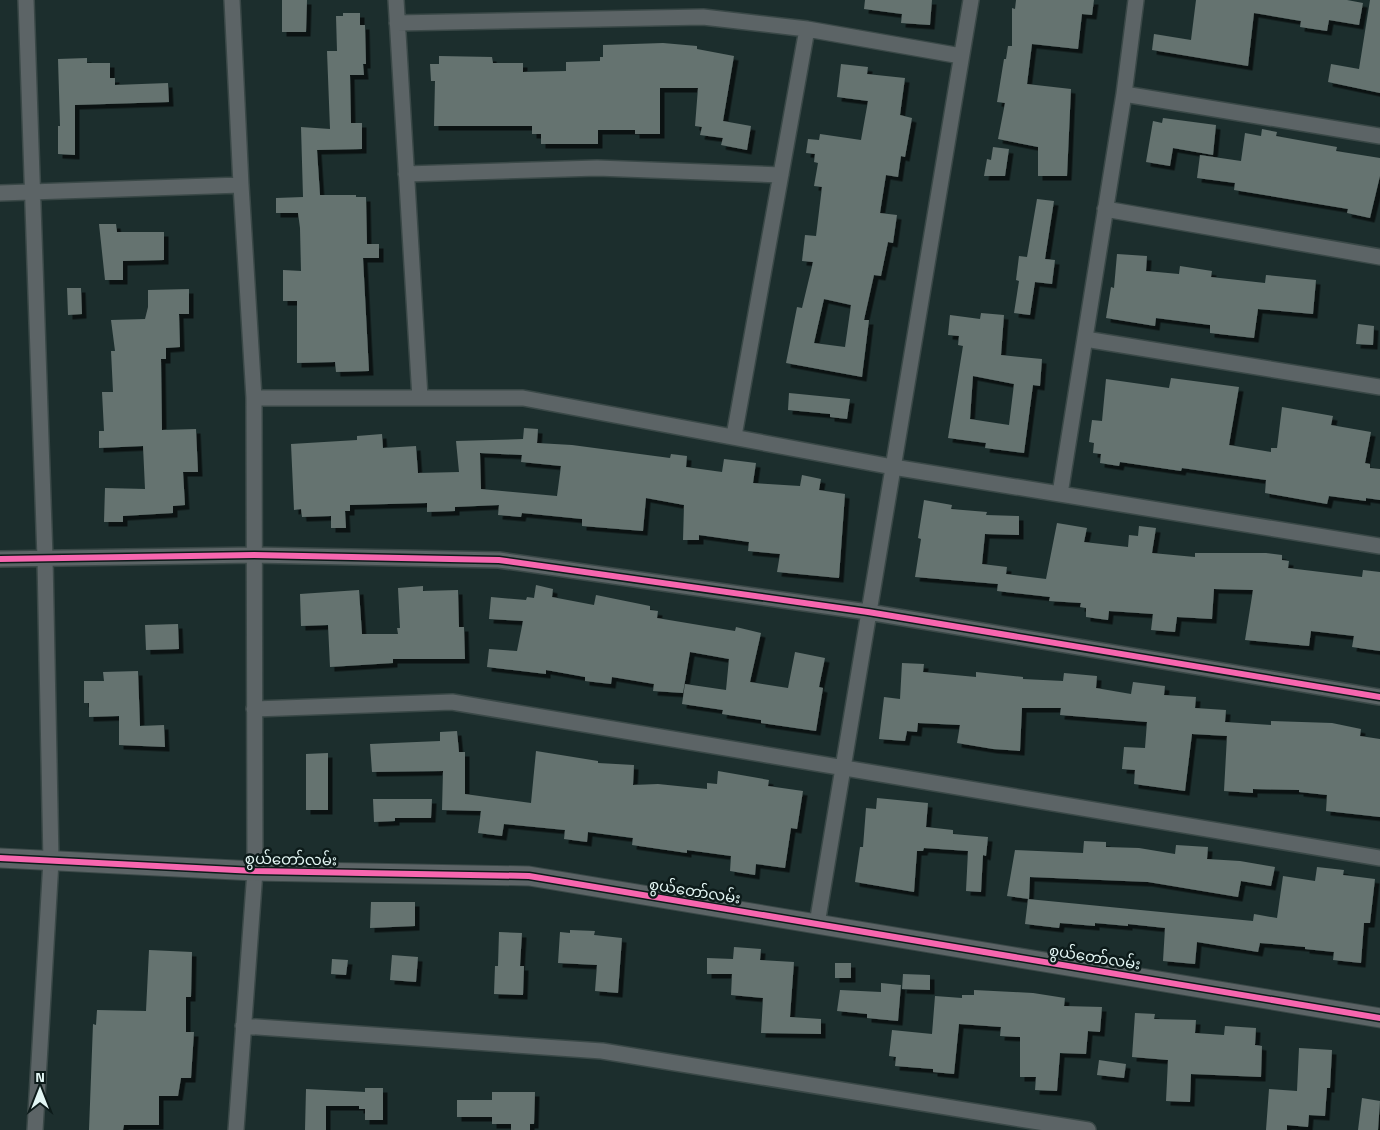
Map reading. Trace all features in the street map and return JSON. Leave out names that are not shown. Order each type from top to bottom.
[{"type":"street","points":[[26,0],[45,558],[51,861],[35,1130]]},
{"type":"street","points":[[232,0],[240,185],[254,398],[254,871],[236,1130]]},
{"type":"street","points":[[396,0],[420,398]]},
{"type":"street","points":[[817,924],[971,0]]},
{"type":"street","points":[[1060,494],[1124,94],[1136,0]]},
{"type":"street","points":[[397,23],[703,17],[806,29],[961,56]]},
{"type":"street","points":[[734,436],[806,29]]},
{"type":"street","points":[[1124,94],[1380,136]]},
{"type":"street","points":[[406,174],[597,168],[781,175]]},
{"type":"street","points":[[0,193],[240,185]]},
{"type":"street","points":[[1105,208],[1380,257]]},
{"type":"street","points":[[1085,339],[1380,387]]},
{"type":"street","points":[[254,398],[523,398],[892,467],[1380,546]]},
{"type":"street","points":[[0,559],[254,555],[499,560],[868,612],[1380,697]]},
{"type":"street","points":[[254,709],[452,702],[1380,858]]},
{"type":"street","name":"စွယ်တော်လမ်း","points":[[0,858],[254,871],[529,876],[1380,1016]]},
{"type":"street","points":[[244,1026],[602,1052],[1088,1130]]},
{"type":"building","points":[[282,0],[307,0],[306,32],[282,32]]},
{"type":"building","points":[[865,0],[932,0],[930,25],[901,23],[902,14],[864,9]]},
{"type":"building","points":[[1016,0],[1094,0],[1092,15],[1082,14],[1078,49],[1032,44],[1027,84],[1071,89],[1067,176],[1038,176],[1038,147],[998,139],[1005,103],[997,102],[1004,59],[1006,59],[1008,46],[1012,46],[1012,8],[1015,9]]},
{"type":"building","points":[[1196,0],[1347,0],[1363,3],[1359,25],[1329,20],[1327,31],[1300,27],[1301,21],[1254,13],[1248,66],[1152,50],[1154,34],[1191,40]]},
{"type":"building","points":[[1370,0],[1380,0],[1380,93],[1328,82],[1331,64],[1359,69]]},
{"type":"building","points":[[343,13],[360,13],[360,25],[365,25],[366,64],[363,64],[364,75],[350,75],[351,123],[362,123],[362,149],[317,150],[320,195],[356,195],[356,197],[366,197],[367,244],[379,244],[379,258],[363,258],[369,371],[336,372],[335,362],[297,363],[297,301],[283,301],[283,270],[301,271],[300,228],[298,213],[276,213],[276,198],[303,197],[301,127],[330,129],[327,51],[337,51],[336,16],[343,16]]},
{"type":"building","points":[[663,43],[697,46],[697,49],[734,56],[723,121],[751,126],[747,150],[721,145],[723,138],[700,135],[702,127],[695,126],[698,88],[660,88],[660,134],[635,134],[635,130],[598,130],[598,144],[541,144],[541,134],[532,134],[532,126],[434,126],[435,81],[431,81],[430,64],[439,64],[439,56],[492,57],[493,63],[523,63],[523,72],[566,71],[566,62],[600,61],[600,57],[603,57],[603,45]]},
{"type":"building","points":[[87,58],[87,63],[110,63],[110,78],[115,78],[115,85],[168,83],[169,102],[75,105],[75,155],[58,154],[58,126],[60,126],[58,59]]},
{"type":"building","points":[[841,64],[868,67],[867,74],[905,78],[900,115],[912,118],[905,157],[901,156],[898,177],[886,175],[880,213],[897,215],[893,243],[888,242],[881,276],[874,275],[864,320],[869,320],[862,377],[786,363],[797,307],[802,308],[813,262],[802,261],[805,235],[816,236],[822,187],[814,186],[818,163],[814,162],[815,154],[806,153],[808,139],[819,140],[820,134],[861,140],[868,101],[837,97]],"holes":[[[824,299],[851,305],[845,347],[814,343]]]},
{"type":"building","points":[[1163,118],[1216,125],[1213,155],[1173,148],[1170,166],[1146,162],[1153,121],[1162,123]]},
{"type":"building","points":[[1262,129],[1277,132],[1276,136],[1337,147],[1336,151],[1380,158],[1380,176],[1370,218],[1347,213],[1348,209],[1234,190],[1235,183],[1197,178],[1200,155],[1241,161],[1245,133],[1261,136]]},
{"type":"building","points":[[993,147],[1009,149],[1005,176],[984,176],[987,159],[991,160]]},
{"type":"building","points":[[1037,199],[1054,201],[1045,259],[1055,260],[1052,284],[1035,282],[1030,315],[1014,313],[1019,281],[1016,280],[1019,256],[1027,257]]},
{"type":"building","points":[[99,224],[116,224],[117,232],[164,232],[164,260],[123,261],[123,280],[105,280]]},
{"type":"building","points":[[1117,254],[1147,256],[1146,271],[1179,274],[1180,266],[1212,271],[1211,277],[1265,283],[1266,275],[1316,280],[1313,314],[1258,309],[1254,338],[1210,333],[1210,325],[1156,318],[1155,326],[1106,318],[1111,287],[1114,288]]},
{"type":"building","points":[[67,288],[81,288],[82,314],[68,315]]},
{"type":"building","points":[[189,289],[189,314],[179,314],[180,347],[166,348],[166,359],[161,359],[162,430],[196,429],[198,472],[183,472],[185,505],[173,506],[173,513],[123,516],[123,522],[104,522],[105,488],[145,489],[143,446],[99,448],[99,431],[104,431],[102,392],[113,392],[111,351],[115,351],[111,320],[145,319],[148,307],[148,290]]},
{"type":"building","points":[[981,313],[1004,315],[1001,355],[1042,359],[1040,386],[1033,385],[1024,453],[985,448],[986,443],[948,438],[963,346],[958,345],[959,336],[948,335],[950,315],[980,319]],"holes":[[[973,376],[1014,384],[1009,425],[970,419]]]},
{"type":"building","points":[[1358,324],[1374,326],[1373,345],[1356,344]]},
{"type":"building","points":[[1171,378],[1239,387],[1229,445],[1271,452],[1271,448],[1277,448],[1282,407],[1333,416],[1331,425],[1371,432],[1365,463],[1370,464],[1370,468],[1380,469],[1380,500],[1366,498],[1366,501],[1329,496],[1327,504],[1265,493],[1266,480],[1182,468],[1181,471],[1120,462],[1119,466],[1100,463],[1101,454],[1093,453],[1094,443],[1089,442],[1092,420],[1102,421],[1106,379],[1169,388]]},
{"type":"building","points":[[789,393],[850,399],[847,419],[830,417],[830,414],[788,410]]},
{"type":"building","points":[[524,428],[538,429],[537,443],[572,445],[670,458],[671,454],[687,456],[686,467],[722,472],[724,459],[756,463],[753,483],[800,486],[802,475],[821,479],[819,490],[845,494],[839,578],[777,572],[780,554],[748,551],[749,542],[699,535],[699,540],[683,540],[684,505],[646,498],[643,531],[582,526],[582,519],[522,513],[521,517],[498,515],[499,505],[455,507],[455,511],[427,512],[427,503],[350,505],[350,511],[345,511],[346,528],[331,528],[331,516],[302,517],[301,509],[294,510],[291,444],[357,440],[357,436],[382,434],[383,448],[416,446],[418,473],[459,472],[456,441],[523,439]],"holes":[[[480,453],[522,455],[521,462],[561,466],[557,496],[481,489]]]},
{"type":"building","points":[[924,500],[952,505],[951,509],[987,512],[986,515],[1019,516],[1019,535],[985,534],[982,564],[1007,567],[1006,574],[1046,579],[1057,523],[1087,528],[1084,542],[1128,547],[1129,535],[1138,536],[1139,526],[1156,528],[1152,553],[1195,557],[1195,553],[1266,553],[1282,555],[1282,560],[1289,561],[1288,568],[1362,577],[1363,570],[1380,572],[1380,651],[1352,647],[1354,636],[1311,631],[1309,646],[1245,640],[1253,590],[1214,589],[1212,619],[1177,617],[1175,632],[1151,630],[1153,614],[1109,611],[1108,620],[1086,617],[1086,608],[1080,607],[1081,603],[1049,601],[1050,597],[997,591],[998,584],[915,577],[921,539],[918,538]]},
{"type":"building","points":[[536,585],[553,589],[552,597],[594,605],[596,595],[650,606],[650,610],[658,611],[657,618],[735,631],[736,627],[761,633],[750,682],[788,688],[795,652],[825,658],[819,687],[823,688],[816,731],[761,723],[761,720],[722,714],[723,710],[682,704],[685,684],[726,690],[729,659],[690,652],[683,693],[653,691],[654,684],[612,677],[611,684],[585,681],[585,677],[546,670],[546,674],[487,667],[489,649],[517,651],[523,621],[489,619],[491,597],[526,600],[527,597],[534,598]]},
{"type":"building","points":[[423,586],[423,591],[458,590],[459,627],[464,627],[465,659],[393,659],[393,663],[330,667],[328,625],[301,626],[300,594],[359,590],[362,634],[398,634],[397,628],[400,628],[398,588]]},
{"type":"building","points":[[178,624],[179,649],[146,650],[145,625]]},
{"type":"building","points":[[902,663],[924,664],[923,672],[976,677],[976,672],[1023,677],[1023,679],[1063,681],[1064,673],[1097,676],[1096,688],[1131,694],[1133,682],[1165,686],[1164,695],[1196,697],[1195,708],[1226,710],[1225,722],[1271,725],[1271,721],[1332,723],[1361,729],[1360,736],[1380,739],[1380,817],[1326,811],[1327,795],[1299,792],[1299,790],[1253,789],[1253,793],[1224,791],[1227,736],[1192,734],[1185,791],[1134,784],[1135,770],[1122,769],[1124,747],[1145,748],[1147,722],[1060,715],[1061,708],[1022,708],[1020,751],[957,743],[960,725],[918,723],[917,732],[907,731],[905,741],[879,739],[884,697],[900,699]]},
{"type":"building","points":[[138,671],[140,726],[164,725],[165,747],[119,745],[119,716],[89,717],[89,703],[84,703],[84,681],[104,681],[103,672]]},
{"type":"building","points":[[457,731],[459,752],[465,752],[465,794],[531,803],[536,751],[598,761],[598,763],[634,765],[633,785],[658,784],[707,789],[707,783],[717,784],[718,771],[769,780],[768,786],[803,791],[797,829],[791,828],[785,868],[756,864],[755,875],[730,871],[731,856],[687,850],[687,853],[632,845],[633,838],[588,832],[587,842],[564,839],[565,830],[504,824],[502,836],[478,833],[481,811],[442,810],[443,771],[372,772],[370,744],[440,741],[440,732]]},
{"type":"building","points":[[328,753],[328,810],[306,810],[306,754]]},
{"type":"building","points":[[877,798],[928,803],[926,827],[953,830],[953,834],[988,837],[986,856],[983,855],[981,892],[966,891],[968,851],[924,848],[923,851],[917,851],[914,892],[855,882],[860,847],[863,847],[866,808],[876,809]]},
{"type":"building","points":[[373,799],[432,799],[431,818],[395,818],[395,821],[374,822]]},
{"type":"building","points":[[1084,841],[1106,842],[1106,847],[1139,848],[1175,854],[1176,845],[1208,847],[1207,859],[1240,861],[1275,867],[1271,886],[1241,881],[1238,897],[1148,882],[1030,877],[1029,899],[1007,896],[1015,850],[1083,853]]},
{"type":"building","points":[[1317,867],[1344,870],[1343,875],[1375,879],[1370,923],[1364,923],[1361,963],[1333,960],[1334,952],[1305,949],[1305,947],[1260,943],[1258,952],[1197,942],[1195,964],[1163,961],[1165,928],[1128,924],[1128,926],[1095,923],[1095,926],[1060,923],[1059,928],[1025,924],[1028,899],[1253,921],[1254,914],[1277,918],[1283,876],[1315,881]]},
{"type":"building","points":[[371,902],[415,902],[415,926],[370,928]]},
{"type":"building","points":[[570,930],[595,931],[594,935],[622,938],[618,993],[595,991],[597,965],[558,963],[560,932],[570,933]]},
{"type":"building","points":[[499,932],[522,933],[520,966],[524,966],[523,995],[494,994],[495,966],[498,966]]},
{"type":"building","points":[[734,947],[761,949],[760,960],[794,962],[790,1017],[821,1019],[821,1034],[761,1033],[763,998],[731,995],[732,974],[707,974],[707,958],[733,959]]},
{"type":"building","points":[[149,950],[192,952],[191,997],[186,997],[186,1032],[194,1032],[191,1078],[181,1078],[178,1096],[159,1096],[159,1125],[124,1125],[123,1130],[89,1130],[93,1024],[96,1025],[97,1010],[146,1011]]},
{"type":"building","points":[[392,955],[418,957],[416,982],[390,980]]},
{"type":"building","points":[[332,959],[348,960],[346,975],[331,974]]},
{"type":"building","points":[[835,963],[851,963],[851,978],[835,978]]},
{"type":"building","points":[[903,974],[930,975],[930,990],[902,989]]},
{"type":"building","points":[[881,983],[901,985],[898,1021],[867,1018],[867,1014],[837,1011],[840,990],[881,992]]},
{"type":"building","points":[[974,990],[1033,993],[1065,998],[1064,1006],[1102,1007],[1100,1032],[1088,1031],[1086,1054],[1060,1053],[1057,1091],[1035,1090],[1036,1077],[1020,1077],[1020,1037],[1000,1036],[1001,1027],[959,1024],[954,1074],[933,1072],[933,1069],[895,1066],[896,1057],[889,1056],[892,1030],[932,1034],[935,996],[962,998],[962,995],[974,995]]},
{"type":"building","points":[[1135,1013],[1155,1014],[1154,1019],[1196,1020],[1195,1033],[1224,1035],[1225,1026],[1256,1028],[1255,1045],[1262,1046],[1261,1077],[1191,1074],[1190,1102],[1166,1101],[1168,1060],[1132,1057]]},
{"type":"building","points":[[1299,1048],[1332,1050],[1330,1088],[1327,1088],[1325,1116],[1309,1115],[1308,1127],[1287,1125],[1287,1130],[1266,1130],[1269,1089],[1297,1091]]},
{"type":"building","points":[[1099,1060],[1126,1064],[1124,1078],[1097,1075]]},
{"type":"building","points":[[365,1088],[383,1088],[383,1120],[365,1120],[365,1109],[359,1109],[359,1106],[326,1106],[326,1130],[305,1130],[306,1089],[365,1092]]},
{"type":"building","points":[[492,1092],[535,1092],[534,1124],[530,1124],[530,1130],[511,1130],[511,1124],[492,1124],[492,1117],[457,1117],[457,1100],[492,1100]]},
{"type":"building","points":[[1362,1098],[1380,1101],[1378,1130],[1358,1130]]},
{"type":"cycle path","points":[[0,559],[254,555],[499,560],[868,612],[1380,697]]},
{"type":"cycle path","points":[[0,858],[255,871],[529,876],[1380,1018]]}]
